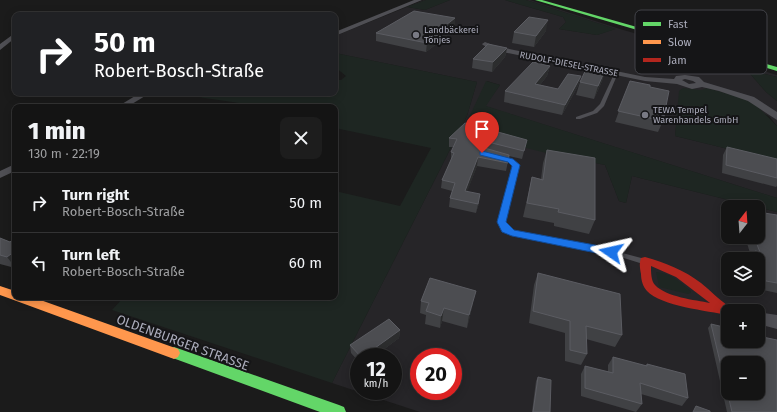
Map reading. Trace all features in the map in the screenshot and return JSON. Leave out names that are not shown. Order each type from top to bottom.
[{"type":"main road","points":[[536,0],[635,30]]},
{"type":"main road","points":[[549,0],[635,26]]},
{"type":"main road","points":[[767,61],[777,64]]},
{"type":"main road","points":[[767,66],[777,69]]},
{"type":"main road","points":[[721,305],[683,274],[671,267],[644,261],[647,281],[652,290],[665,296],[721,309]]},
{"type":"main road","points":[[0,290],[12,295]]},
{"type":"main road","name":"OLDENBURGER STRASSE","points":[[27,300],[339,412]]},
{"type":"street","points":[[338,33],[419,0]]},
{"type":"street","points":[[0,48],[12,38]]},
{"type":"street","name":"RUDOLF-DIESEL-STRASSE","points":[[485,44],[493,48],[645,79],[678,82],[692,86],[701,84],[746,96],[761,103],[777,117]]},
{"type":"street","points":[[126,104],[141,96]]},
{"type":"street","points":[[0,175],[12,169]]},
{"type":"street","points":[[765,319],[777,322]]},
{"type":"lane","points":[[578,118],[595,112],[602,106],[616,73]]},
{"type":"lane","points":[[496,157],[511,160],[516,165],[501,222],[506,229],[512,233],[611,252],[644,261]]},
{"type":"shaded area","points":[[424,0],[426,0],[408,7],[425,10],[450,0],[505,0],[563,17],[566,22],[559,29],[597,35],[615,29],[526,0],[530,0],[635,33],[635,74],[750,74],[766,92],[777,101],[777,126],[769,116],[707,88],[704,90],[693,90],[677,118],[675,136],[777,161],[777,198],[485,106],[500,85],[487,81],[480,134],[542,151],[605,165],[619,201],[626,203],[632,176],[729,200],[721,200],[721,244],[765,244],[765,209],[777,212],[777,412],[420,412],[384,400],[402,400],[402,348],[350,348],[350,389],[332,383],[467,116],[477,82],[338,54],[338,35]]},
{"type":"shaded area","points":[[426,0],[450,0],[425,10],[407,7]]},
{"type":"shaded area","points":[[505,0],[526,0],[616,29],[597,35],[559,29],[566,22],[563,17]]},
{"type":"shaded area","points":[[338,54],[477,82],[467,116],[332,383],[112,310],[121,300],[338,300],[338,192],[400,206],[431,148],[338,129],[338,104],[240,104],[191,96],[338,96],[338,80],[341,80],[346,76],[338,69]]},
{"type":"shaded area","points":[[767,72],[777,75],[777,77],[765,74],[767,74]]},
{"type":"shaded area","points":[[750,74],[765,74],[777,77],[777,101],[766,92]]},
{"type":"shaded area","points":[[486,81],[500,85],[486,106],[777,198],[777,212],[765,209],[765,200],[729,200],[632,176],[626,203],[619,201],[605,165],[516,145],[481,134],[465,126]]},
{"type":"shaded area","points":[[683,88],[701,90],[707,88],[742,98],[757,106],[777,126],[777,161],[675,136],[679,91]]},
{"type":"shaded area","points":[[656,272],[675,278],[691,291],[691,293],[688,294],[659,287]]},
{"type":"building","points":[[414,11],[455,18],[446,25],[448,28],[427,43],[376,33]]},
{"type":"building","points":[[529,17],[548,20],[536,36],[514,32]]},
{"type":"building","points":[[488,44],[507,48],[493,62],[473,59]]},
{"type":"building","points":[[533,62],[550,66],[535,84],[558,89],[568,74],[581,76],[565,105],[505,91]]},
{"type":"building","points":[[588,65],[606,68],[598,86],[580,82]]},
{"type":"building","points":[[630,81],[669,91],[663,121],[618,111]]},
{"type":"building","points":[[465,123],[527,140],[524,151],[484,141],[479,143],[481,147],[509,155],[508,163],[478,157],[465,191],[480,194],[478,204],[450,198],[455,183],[442,180],[454,153],[451,152],[457,139],[449,138]]},
{"type":"building","points":[[727,147],[777,159],[777,178],[726,165]]},
{"type":"building","points":[[547,150],[595,158],[595,220],[558,212],[559,209],[527,203],[532,177],[543,180]]},
{"type":"building","points":[[765,213],[777,215],[777,283],[766,281],[765,252],[760,252],[757,244],[765,244]]},
{"type":"building","points":[[0,238],[10,242],[12,240],[12,253],[7,257],[0,255]]},
{"type":"building","points":[[538,273],[620,294],[622,335],[586,326],[587,354],[570,350],[570,321],[533,311]]},
{"type":"building","points":[[430,278],[476,291],[469,315],[444,308],[441,316],[426,311],[429,303],[421,301]]},
{"type":"building","points":[[389,319],[400,330],[375,348],[353,348],[350,345]]},
{"type":"building","points":[[711,324],[721,326],[721,348],[765,348],[765,337],[777,340],[777,412],[732,412],[729,400],[765,400],[765,356],[721,356],[721,366]]},
{"type":"building","points":[[613,357],[685,374],[688,398],[640,383],[642,404],[585,388],[585,366],[613,373]]},
{"type":"building","points":[[538,377],[551,380],[550,412],[533,412]]},
{"type":"building","points":[[696,406],[710,411],[710,412],[693,412]]},
{"type":"traffic: fast","points":[[537,0],[635,28]]},
{"type":"traffic: fast","points":[[767,66],[777,69]]},
{"type":"traffic: fast","points":[[174,353],[339,412]]},
{"type":"traffic: slow","points":[[0,290],[12,295]]},
{"type":"traffic: slow","points":[[27,300],[174,353]]},
{"type":"traffic: jam","points":[[721,306],[698,286],[679,274],[658,264],[645,261],[646,275],[649,285],[657,293],[676,300],[721,309]]},
{"type":"place","name":"Landbäckerei Tönjes","points":[[416,35]]},
{"type":"place","name":"TEWA Tempel Warenhandels GmbH","points":[[645,115]]},
{"type":"route","points":[[482,153],[511,160],[516,165],[501,222],[506,229],[512,233],[611,252]]}]
